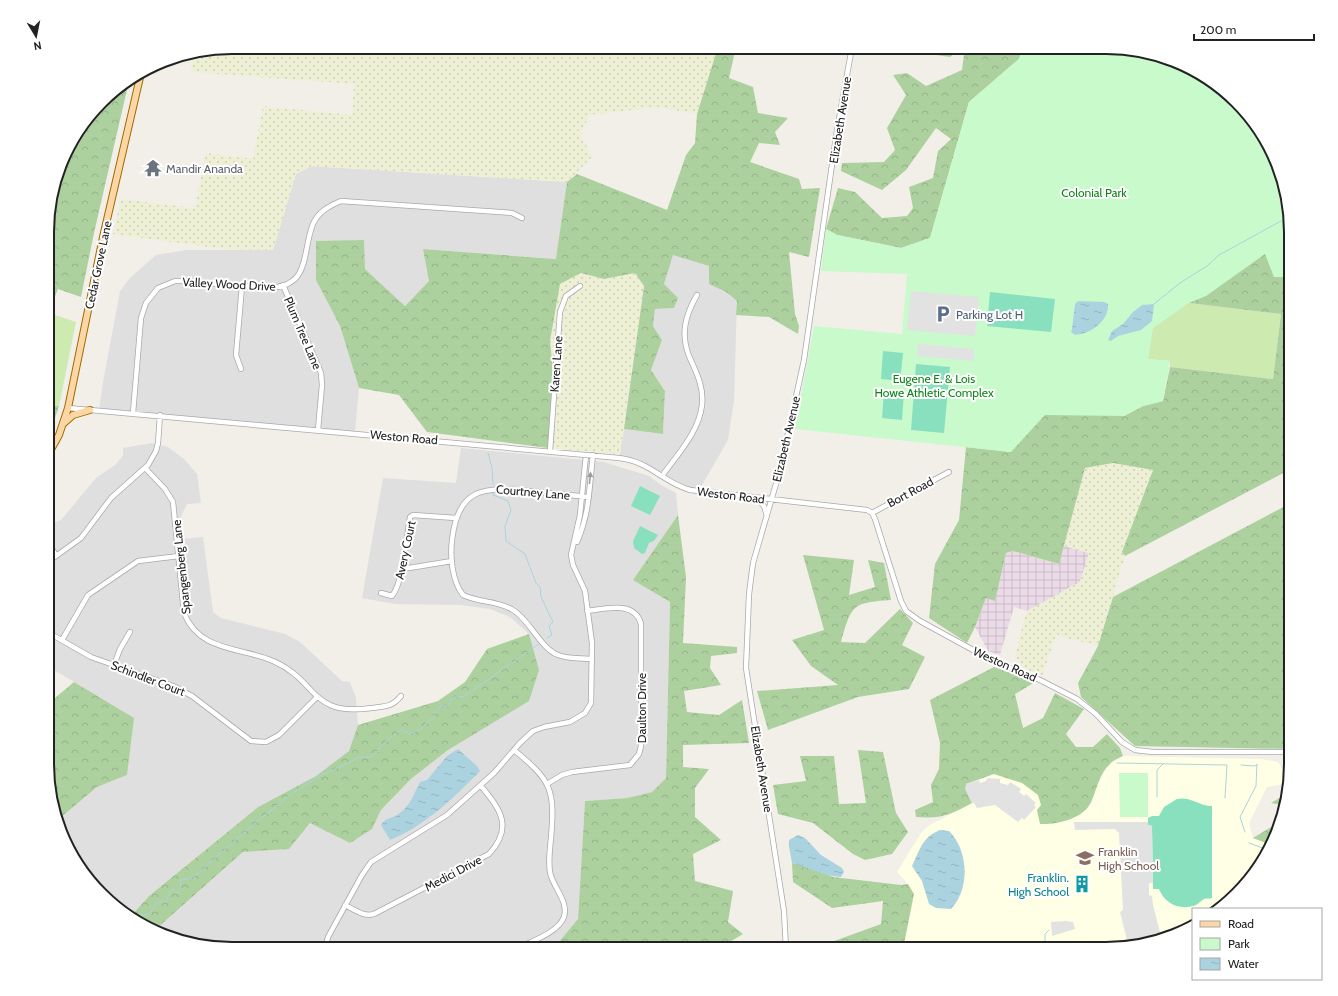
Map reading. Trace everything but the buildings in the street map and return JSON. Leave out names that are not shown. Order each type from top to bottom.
[{"type":"main road","name":"Cedar Grove Lane","points":[[54,443],[68,408],[103,237],[139,80]]},
{"type":"main road","points":[[62,426],[73,415],[90,410]]},
{"type":"street","name":"Elizabeth Avenue","points":[[786,942],[784,910],[747,678],[745,656],[751,571],[772,500],[808,338],[838,130],[851,54]]},
{"type":"street","name":"Valley Wood Drive","points":[[133,413],[142,318],[146,302],[158,288],[175,281],[268,288],[292,282],[304,267],[312,224],[323,210],[341,201],[512,213],[522,218]]},
{"type":"street","name":"Plum Tree Lane","points":[[283,285],[321,373],[322,385],[318,430]]},
{"type":"street","points":[[242,286],[236,355],[242,369]]},
{"type":"street","name":"Karen Lane","points":[[550,451],[560,312],[566,296],[580,286]]},
{"type":"street","points":[[662,476],[691,435],[700,414],[701,388],[698,374],[687,349],[684,334],[687,314],[697,295]]},
{"type":"street","name":"Weston Road","points":[[68,408],[160,415],[632,460],[646,466],[678,486],[690,490],[856,508],[872,513],[883,542],[901,602],[906,611],[920,621],[995,662],[1040,680],[1077,699],[1096,714],[1129,748],[1153,752],[1284,752]]},
{"type":"street","points":[[54,552],[56,555],[81,538],[111,498],[145,468],[156,451],[160,415]]},
{"type":"street","points":[[327,942],[345,905],[371,862],[434,824],[481,786],[514,750],[533,732],[544,727],[570,722],[585,713],[591,703],[592,643],[585,591],[573,565],[571,555],[579,524],[586,455]]},
{"type":"street","points":[[571,555],[586,517],[593,456]]},
{"type":"street","name":"Spangenberg Lane","points":[[145,468],[165,489],[173,502],[184,613],[188,624],[206,640],[224,647],[273,661],[292,672],[317,697],[335,708],[350,710],[394,705],[401,696]]},
{"type":"street","name":"Bort Road","points":[[872,513],[949,472]]},
{"type":"street","name":"Courtney Lane","points":[[589,497],[492,489],[479,492],[468,500],[456,518],[452,539],[452,561],[457,585],[463,595],[502,604],[513,610],[525,619],[547,647],[558,655],[592,658]]},
{"type":"street","points":[[756,498],[764,506],[767,516]]},
{"type":"street","name":"Avery Court","points":[[380,593],[392,596],[395,592],[402,566],[410,517],[413,514],[456,518]]},
{"type":"street","points":[[62,640],[88,595],[138,561],[179,556]]},
{"type":"street","points":[[402,566],[409,568],[452,561]]},
{"type":"street","name":"Daulton Drive","points":[[547,784],[562,775],[572,772],[630,765],[639,754],[642,746],[640,617],[635,612],[625,608],[587,612]]},
{"type":"street","points":[[114,665],[120,649],[130,632]]},
{"type":"street","name":"Schindler Court","points":[[54,635],[91,656],[173,686],[192,696],[251,741],[266,742],[279,735],[317,697]]},
{"type":"street","points":[[514,750],[537,770],[547,784],[553,799],[549,861],[550,873],[564,905],[564,916],[557,926],[529,942]]},
{"type":"street","name":"Medici Drive","points":[[345,905],[369,916],[489,854],[497,845],[502,833],[503,821],[501,812],[495,802],[481,786]]},
{"type":"shaded area","points":[[220,54],[716,54],[697,114],[657,107],[589,115],[581,135],[592,157],[567,182],[311,166],[296,174],[273,250],[224,249],[113,234],[121,199],[195,208],[206,153],[253,159],[263,106],[352,115],[354,84],[191,72],[192,58]]},
{"type":"shaded area","points":[[311,166],[567,182],[557,259],[424,249],[429,281],[405,306],[365,269],[316,280],[340,326],[359,388],[355,433],[99,410],[120,291],[130,278],[156,255],[187,250],[273,250],[296,174]]},
{"type":"shaded area","points":[[673,254],[709,266],[709,284],[726,292],[737,301],[734,401],[728,440],[698,492],[690,490],[656,471],[619,458],[624,429],[663,434],[665,391],[651,370],[662,340],[653,326],[655,309],[674,308],[664,284]]},
{"type":"shaded area","points":[[581,273],[604,279],[635,273],[644,286],[620,454],[548,448],[553,371],[550,341],[560,284]]},
{"type":"shaded area","name":"Parking Lot H","points":[[911,291],[979,297],[975,336],[907,330]]},
{"type":"shaded area","points":[[918,344],[974,349],[974,361],[917,356]]},
{"type":"shaded area","points":[[152,443],[168,447],[184,459],[197,474],[201,503],[187,504],[179,521],[182,539],[203,537],[213,612],[221,618],[285,634],[300,642],[342,681],[350,682],[356,698],[358,725],[350,751],[316,776],[258,807],[149,896],[134,913],[106,890],[91,873],[72,843],[63,821],[62,817],[97,787],[127,775],[81,686],[54,670],[54,522],[61,520],[96,478],[115,465],[123,456],[123,448]]},
{"type":"shaded area","points":[[461,448],[604,462],[649,476],[661,485],[676,493],[678,515],[634,580],[670,602],[666,778],[652,792],[627,798],[585,801],[578,920],[559,942],[220,942],[197,939],[175,933],[159,926],[243,852],[289,849],[310,823],[372,829],[381,810],[411,779],[448,750],[529,634],[510,617],[490,609],[461,605],[395,604],[362,598],[383,478],[456,483]]},
{"type":"shaded area","points":[[1113,463],[1153,470],[1122,551],[1125,556],[1098,646],[1056,635],[1042,676],[1024,668],[1015,656],[1025,616],[1027,611],[1080,582],[1089,553],[1064,546],[1085,468]]},
{"type":"shaded area","points":[[1064,546],[1089,553],[1080,582],[1027,611],[1014,607],[1000,655],[988,651],[975,627],[986,598],[995,600],[1006,553],[1013,551],[1058,564]]},
{"type":"shaded area","name":"Franklin High School","points":[[1123,756],[1261,759],[1278,762],[1284,771],[1283,784],[1267,787],[1249,823],[1253,838],[1266,843],[1247,873],[1232,890],[1211,908],[1192,908],[1192,920],[1185,924],[1163,933],[1141,939],[1118,942],[904,942],[908,884],[897,872],[921,833],[928,826],[972,803],[965,789],[966,784],[994,774],[1022,783],[1038,795],[1041,805],[1091,804],[1097,785],[1109,764]]},
{"type":"shaded area","points":[[987,778],[1000,779],[1000,783],[1008,785],[1010,782],[1021,789],[1019,792],[1024,796],[1026,794],[1036,803],[1034,805],[1036,807],[1024,820],[1022,818],[1018,822],[995,805],[977,808],[974,803],[972,803],[965,789],[966,784],[979,780],[980,783],[986,781]]},
{"type":"shaded area","points":[[1074,822],[1148,822],[1148,825],[1152,826],[1153,883],[1149,883],[1149,895],[1152,896],[1160,934],[1141,939],[1127,940],[1120,912],[1123,910],[1119,833],[1115,829],[1075,830]]},
{"type":"shaded area","points":[[1051,922],[1073,922],[1075,929],[1052,936]]},
{"type":"green space","points":[[716,54],[734,54],[729,78],[753,87],[758,113],[788,118],[775,132],[780,145],[759,143],[750,162],[799,179],[802,189],[820,188],[809,257],[789,252],[795,314],[799,326],[798,334],[769,317],[736,315],[737,301],[726,292],[709,284],[709,266],[673,255],[664,284],[678,298],[674,308],[655,309],[653,326],[662,340],[651,370],[665,391],[663,434],[624,429],[644,286],[635,273],[604,279],[581,273],[560,284],[550,341],[553,371],[548,448],[427,432],[399,395],[359,388],[340,326],[316,280],[316,241],[364,240],[365,269],[405,306],[429,281],[423,249],[556,259],[567,182],[577,174],[667,210],[686,155],[695,143],[697,114]]},
{"type":"green space","points":[[929,54],[954,54],[950,57]]},
{"type":"green space","points":[[964,54],[1021,54],[1019,59],[969,102],[930,238],[901,248],[837,235],[826,229],[838,188],[855,192],[882,218],[907,216],[913,208],[909,187],[933,178],[938,151],[951,139],[936,128],[906,170],[882,190],[841,171],[842,163],[884,162],[895,150],[887,128],[906,95],[893,75],[907,73],[926,86],[962,70]]},
{"type":"green space","name":"Colonial Park","points":[[1021,54],[1118,54],[1141,57],[1163,63],[1185,72],[1215,91],[1232,106],[1247,123],[1266,153],[1275,175],[1281,197],[1284,220],[1284,277],[1274,277],[1265,254],[1206,296],[1189,303],[1153,328],[1148,359],[1170,361],[1163,401],[1143,406],[1124,416],[1045,415],[1011,452],[795,429],[814,326],[902,334],[907,274],[821,271],[826,229],[837,235],[901,248],[930,238],[969,102],[1019,59]]},
{"type":"green space","points":[[127,88],[81,297],[58,289],[54,299],[54,220],[57,197],[63,175],[72,153],[91,123],[106,106]]},
{"type":"green space","points":[[1284,225],[1284,473],[1125,556],[1122,552],[1153,470],[1113,463],[1085,468],[1059,564],[1013,551],[1006,553],[995,601],[986,598],[967,643],[929,618],[935,564],[959,520],[966,447],[1011,452],[1035,408]],"holes":[[[1189,303],[1281,314],[1273,379],[1170,367],[1163,401],[1143,406],[1124,416],[1152,328]]]},
{"type":"green space","points":[[990,292],[1055,299],[1051,332],[987,326]]},
{"type":"green space","points":[[1189,303],[1281,314],[1273,379],[1170,367],[1170,361],[1148,359],[1152,328]]},
{"type":"green space","points":[[54,315],[76,322],[59,406],[54,406]]},
{"type":"green space","points":[[883,351],[903,353],[900,381],[881,379]]},
{"type":"green space","name":"Eugene E. & Lois Howe Athletic Complex","points":[[916,364],[950,367],[944,433],[911,430]]},
{"type":"green space","points":[[884,390],[904,392],[902,420],[882,418]]},
{"type":"green space","points":[[54,406],[59,406],[54,421]]},
{"type":"green space","points":[[640,486],[660,496],[650,515],[631,506]]},
{"type":"green space","points":[[1284,507],[1284,749],[1135,746],[1081,697],[1078,683],[1098,646],[1113,597]]},
{"type":"green space","points":[[678,515],[686,577],[683,643],[737,647],[737,653],[711,656],[710,668],[721,685],[684,691],[687,712],[719,715],[742,700],[749,743],[683,745],[683,767],[709,769],[695,788],[695,817],[721,840],[693,854],[695,881],[733,891],[728,922],[743,934],[730,942],[559,942],[578,919],[585,801],[627,798],[652,792],[666,778],[670,602],[633,580]]},
{"type":"green space","points":[[640,526],[658,535],[654,541],[649,543],[645,553],[642,554],[634,548],[633,541]]},
{"type":"green space","points":[[803,555],[854,560],[849,595],[875,587],[868,560],[884,563],[891,600],[868,602],[856,608],[851,613],[841,642],[865,643],[900,609],[913,623],[902,645],[925,657],[909,689],[858,697],[768,730],[757,691],[838,685],[811,666],[792,640],[824,630]]},
{"type":"green space","points":[[529,634],[539,670],[529,701],[448,750],[411,779],[381,810],[372,829],[350,843],[310,823],[289,849],[243,852],[159,926],[134,913],[149,896],[258,807],[316,776],[349,751],[358,725],[438,701],[465,682],[487,649]]},
{"type":"green space","points":[[994,667],[1035,682],[1015,694],[1023,728],[1043,718],[1055,693],[1084,709],[1066,734],[1076,747],[1093,747],[1107,734],[1120,748],[1123,756],[1113,761],[1106,768],[1091,802],[1082,813],[1076,817],[1061,822],[1040,824],[1037,810],[1041,805],[1038,795],[1022,783],[994,774],[966,784],[966,789],[972,803],[957,811],[939,817],[916,817],[915,810],[933,802],[931,785],[939,769],[940,743],[930,700]]},
{"type":"green space","points":[[74,682],[134,718],[127,775],[97,787],[62,817],[57,799],[54,776],[54,699]]},
{"type":"green space","points":[[858,750],[883,752],[896,813],[908,832],[892,854],[865,860],[853,854],[813,823],[778,814],[773,785],[806,781],[800,756],[834,756],[839,804],[866,803]]},
{"type":"green space","points":[[1119,773],[1148,773],[1148,817],[1120,817]]},
{"type":"green space","points":[[1281,797],[1280,804],[1271,803]]},
{"type":"green space","points":[[1177,799],[1187,799],[1207,806],[1212,806],[1212,898],[1204,899],[1196,905],[1190,907],[1179,907],[1174,905],[1165,899],[1159,889],[1153,889],[1152,826],[1148,825],[1148,818],[1152,816],[1159,816],[1164,807]]},
{"type":"green space","points":[[1273,826],[1266,843],[1253,838]]},
{"type":"green space","points":[[792,863],[812,868],[833,877],[901,885],[908,884],[914,894],[904,942],[832,942],[881,924],[883,901],[832,908],[793,882]]},
{"type":"water","points":[[1078,301],[1104,302],[1108,304],[1108,310],[1106,316],[1098,326],[1087,332],[1075,335],[1071,332],[1075,304]]},
{"type":"water","points":[[1154,304],[1152,321],[1141,330],[1118,336],[1111,341],[1108,340],[1112,331],[1123,324],[1133,312],[1142,305]]},
{"type":"water","points":[[458,749],[477,766],[480,771],[439,810],[415,827],[390,840],[381,825],[386,820],[405,809],[420,782],[427,780],[447,756]]},
{"type":"water","points":[[940,830],[949,831],[956,839],[965,870],[962,891],[951,909],[936,908],[929,904],[922,881],[912,866],[925,840]]},
{"type":"water","points":[[798,835],[805,838],[821,855],[842,868],[844,872],[841,877],[823,874],[792,863],[789,840]]},
{"type":"waterway","points":[[1154,304],[1180,283],[1207,266],[1219,255],[1281,221]]},
{"type":"waterway","points":[[488,453],[492,468],[493,484]]},
{"type":"waterway","points":[[493,493],[493,495],[508,501],[511,510],[505,526],[506,541],[525,554],[536,583],[540,587],[541,597],[553,622],[549,626],[552,635],[547,638]]},
{"type":"waterway","points":[[140,916],[148,915],[160,901],[162,903],[166,902],[170,892],[173,889],[177,893],[180,890],[181,880],[189,879],[196,875],[249,828],[293,793],[318,777],[360,757],[370,757],[377,752],[383,744],[402,729],[409,734],[415,732],[424,726],[441,706],[448,706],[453,697],[463,697],[539,644]]},
{"type":"waterway","points":[[1117,763],[1227,765],[1225,798]]},
{"type":"waterway","points":[[1157,797],[1157,770],[1163,764]]},
{"type":"waterway","points":[[1241,765],[1255,766],[1257,764],[1256,786],[1240,817],[1245,832]]},
{"type":"waterway","points":[[1249,843],[1263,848]]},
{"type":"waterway","points":[[1045,942],[1045,934],[1049,930]]},
{"type":"place","name":"Mandir Ananda","points":[[153,168]]},
{"type":"place","name":"Parking Lot H","points":[[943,314]]},
{"type":"place","name":"Franklin High School","points":[[1085,858]]},
{"type":"place","name":"Franklin. High School","points":[[1082,884]]}]
